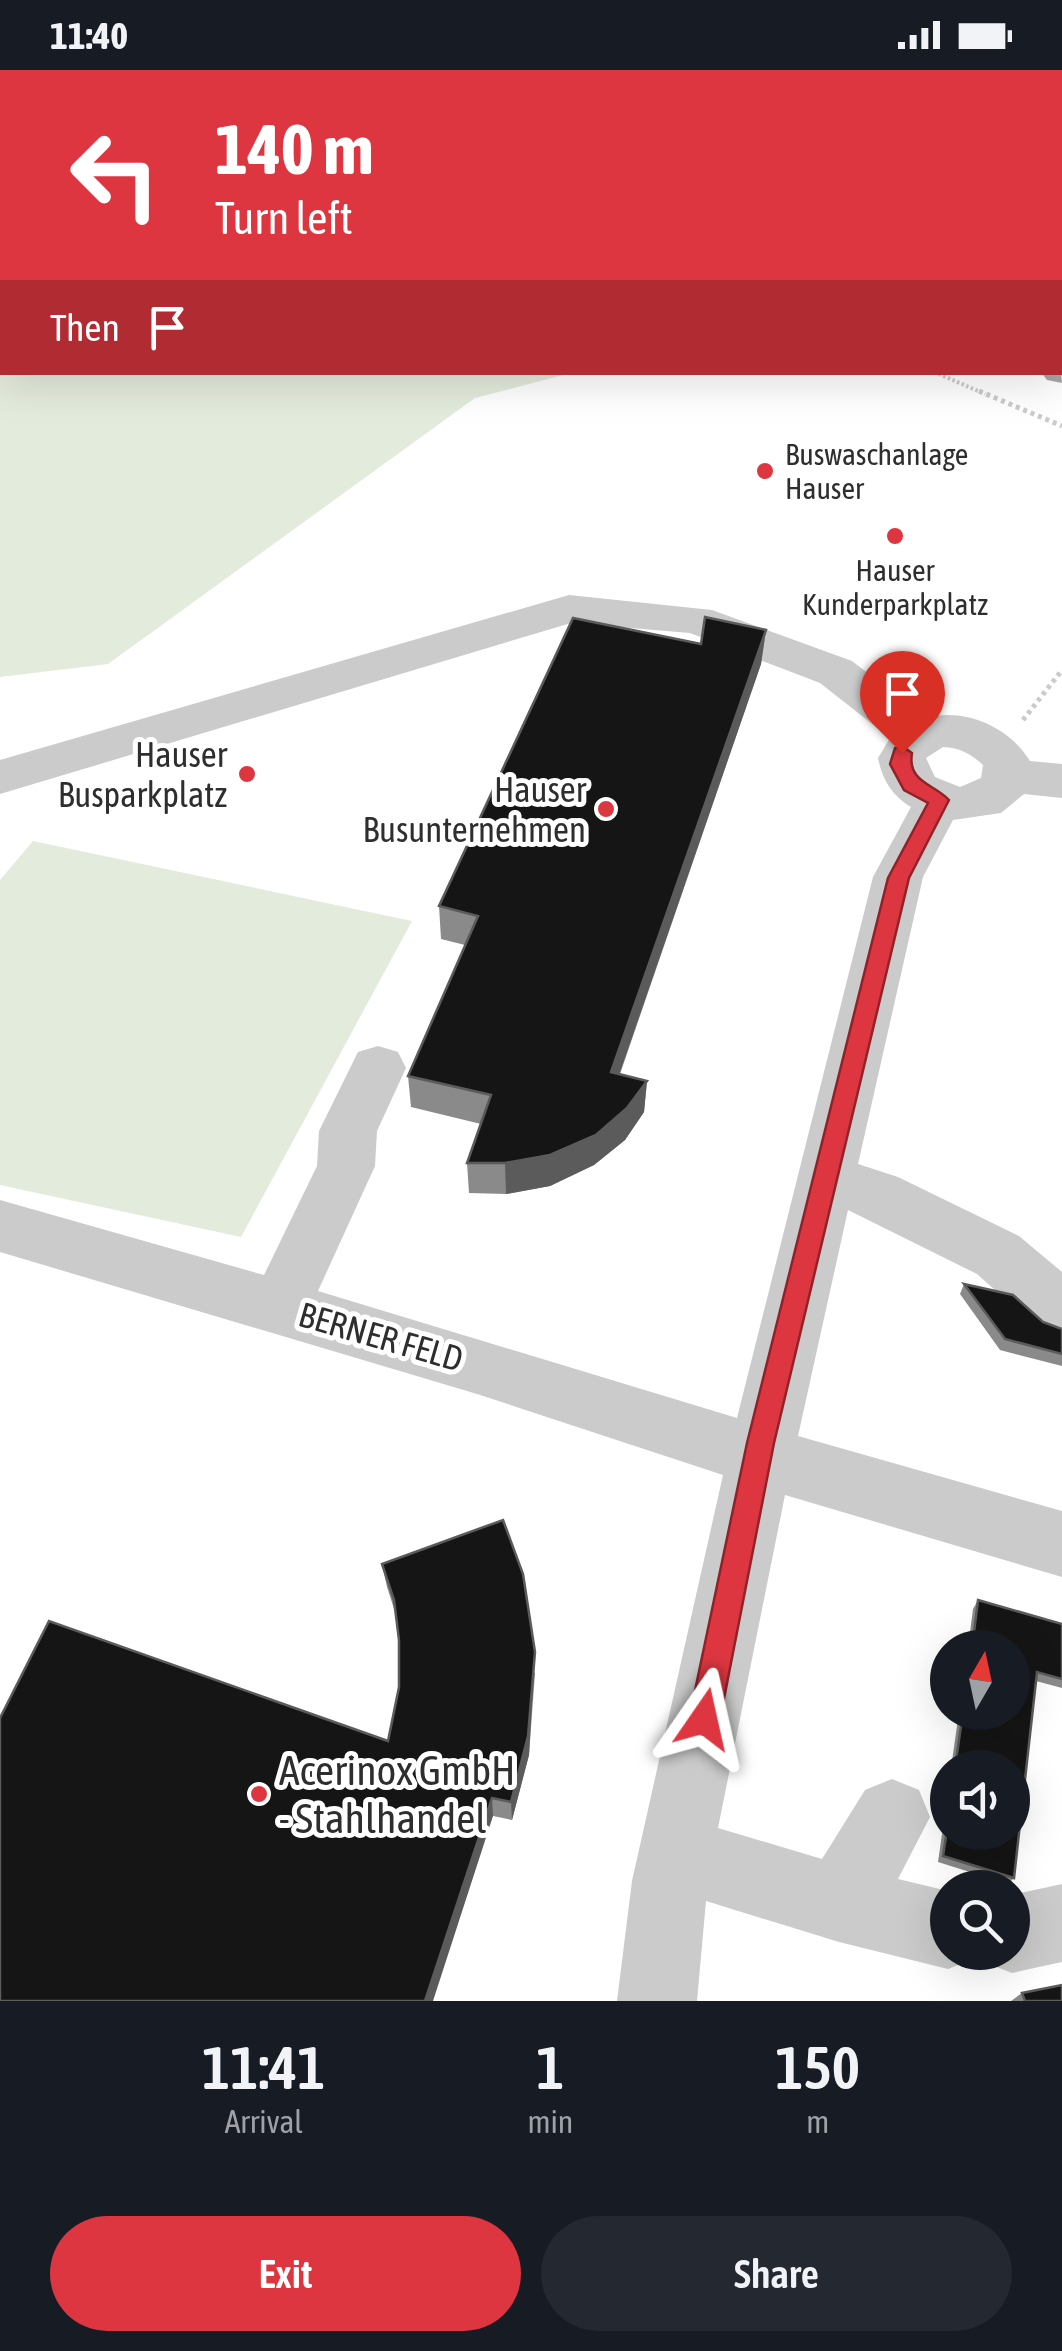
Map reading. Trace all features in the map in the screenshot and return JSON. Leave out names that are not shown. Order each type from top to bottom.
[{"type":"street","points":[[0,777],[569,608],[696,620],[836,672],[919,736]]},
{"type":"street","points":[[998,758],[1006,786],[986,801],[955,804],[912,785],[900,764],[908,743],[919,736],[952,731],[998,758],[1062,781]]},
{"type":"street","points":[[657,2001],[658,1962],[678,1854],[758,1456],[898,878],[939,800]]},
{"type":"street","points":[[280,1307],[346,1166],[348,1131],[378,1068]]},
{"type":"street","points":[[827,1178],[877,1195],[998,1255],[1062,1310]]},
{"type":"street","name":"BERNER FELD","points":[[0,1226],[477,1364],[758,1456],[1062,1544]]},
{"type":"street","points":[[839,1904],[892,1817]]},
{"type":"street","points":[[678,1854],[839,1904],[930,1926]]},
{"type":"street","points":[[1030,1930],[1062,1923]]},
{"type":"path","points":[[941,375],[1062,426]]},
{"type":"path","points":[[998,758],[1062,670]]},
{"type":"green space","points":[[0,375],[563,375],[475,398],[108,664],[0,677]]},
{"type":"green space","points":[[33,841],[412,921],[241,1237],[0,1185],[0,880]]},
{"type":"building","name":"Hauser Busunternehmen","points":[[705,617],[766,630],[611,1072],[647,1081],[627,1108],[596,1135],[550,1155],[505,1163],[467,1163],[491,1095],[408,1076],[478,916],[439,906],[573,618],[701,644]]},
{"type":"building","points":[[964,1284],[1013,1295],[1043,1322],[1062,1329],[1062,1354],[1005,1339]]},
{"type":"building","name":"Acerinox GmbH - Stahlhandel","points":[[503,1520],[523,1574],[535,1652],[528,1736],[511,1802],[492,1798],[425,2001],[0,2001],[0,1718],[49,1621],[388,1741],[399,1687],[399,1640],[394,1600],[382,1564]]},
{"type":"building","points":[[978,1600],[1062,1624],[1062,1679],[1037,1672],[1028,1750],[958,1750],[960,1730],[1030,1730],[1030,1630],[974,1630]]},
{"type":"building","points":[[944,1850],[1017,1850],[1015,1870],[988,1870],[943,1856]]},
{"type":"building","points":[[1062,1985],[1062,2001],[1025,2001],[1022,1993]]},
{"type":"place","name":"Buswaschanlage Hauser","points":[[765,471]]},
{"type":"place","name":"Hauser Kunderparkplatz","points":[[895,536]]},
{"type":"place","name":"Hauser Busparkplatz","points":[[247,774]]},
{"type":"place","name":"Hauser Busunternehmen","points":[[606,809]]},
{"type":"place","name":"Acerinox GmbH - Stahlhandel","points":[[259,1794]]},
{"type":"route","points":[[704,1719],[760,1443],[898,878],[939,800],[924,794],[904,775],[902,753]]}]
